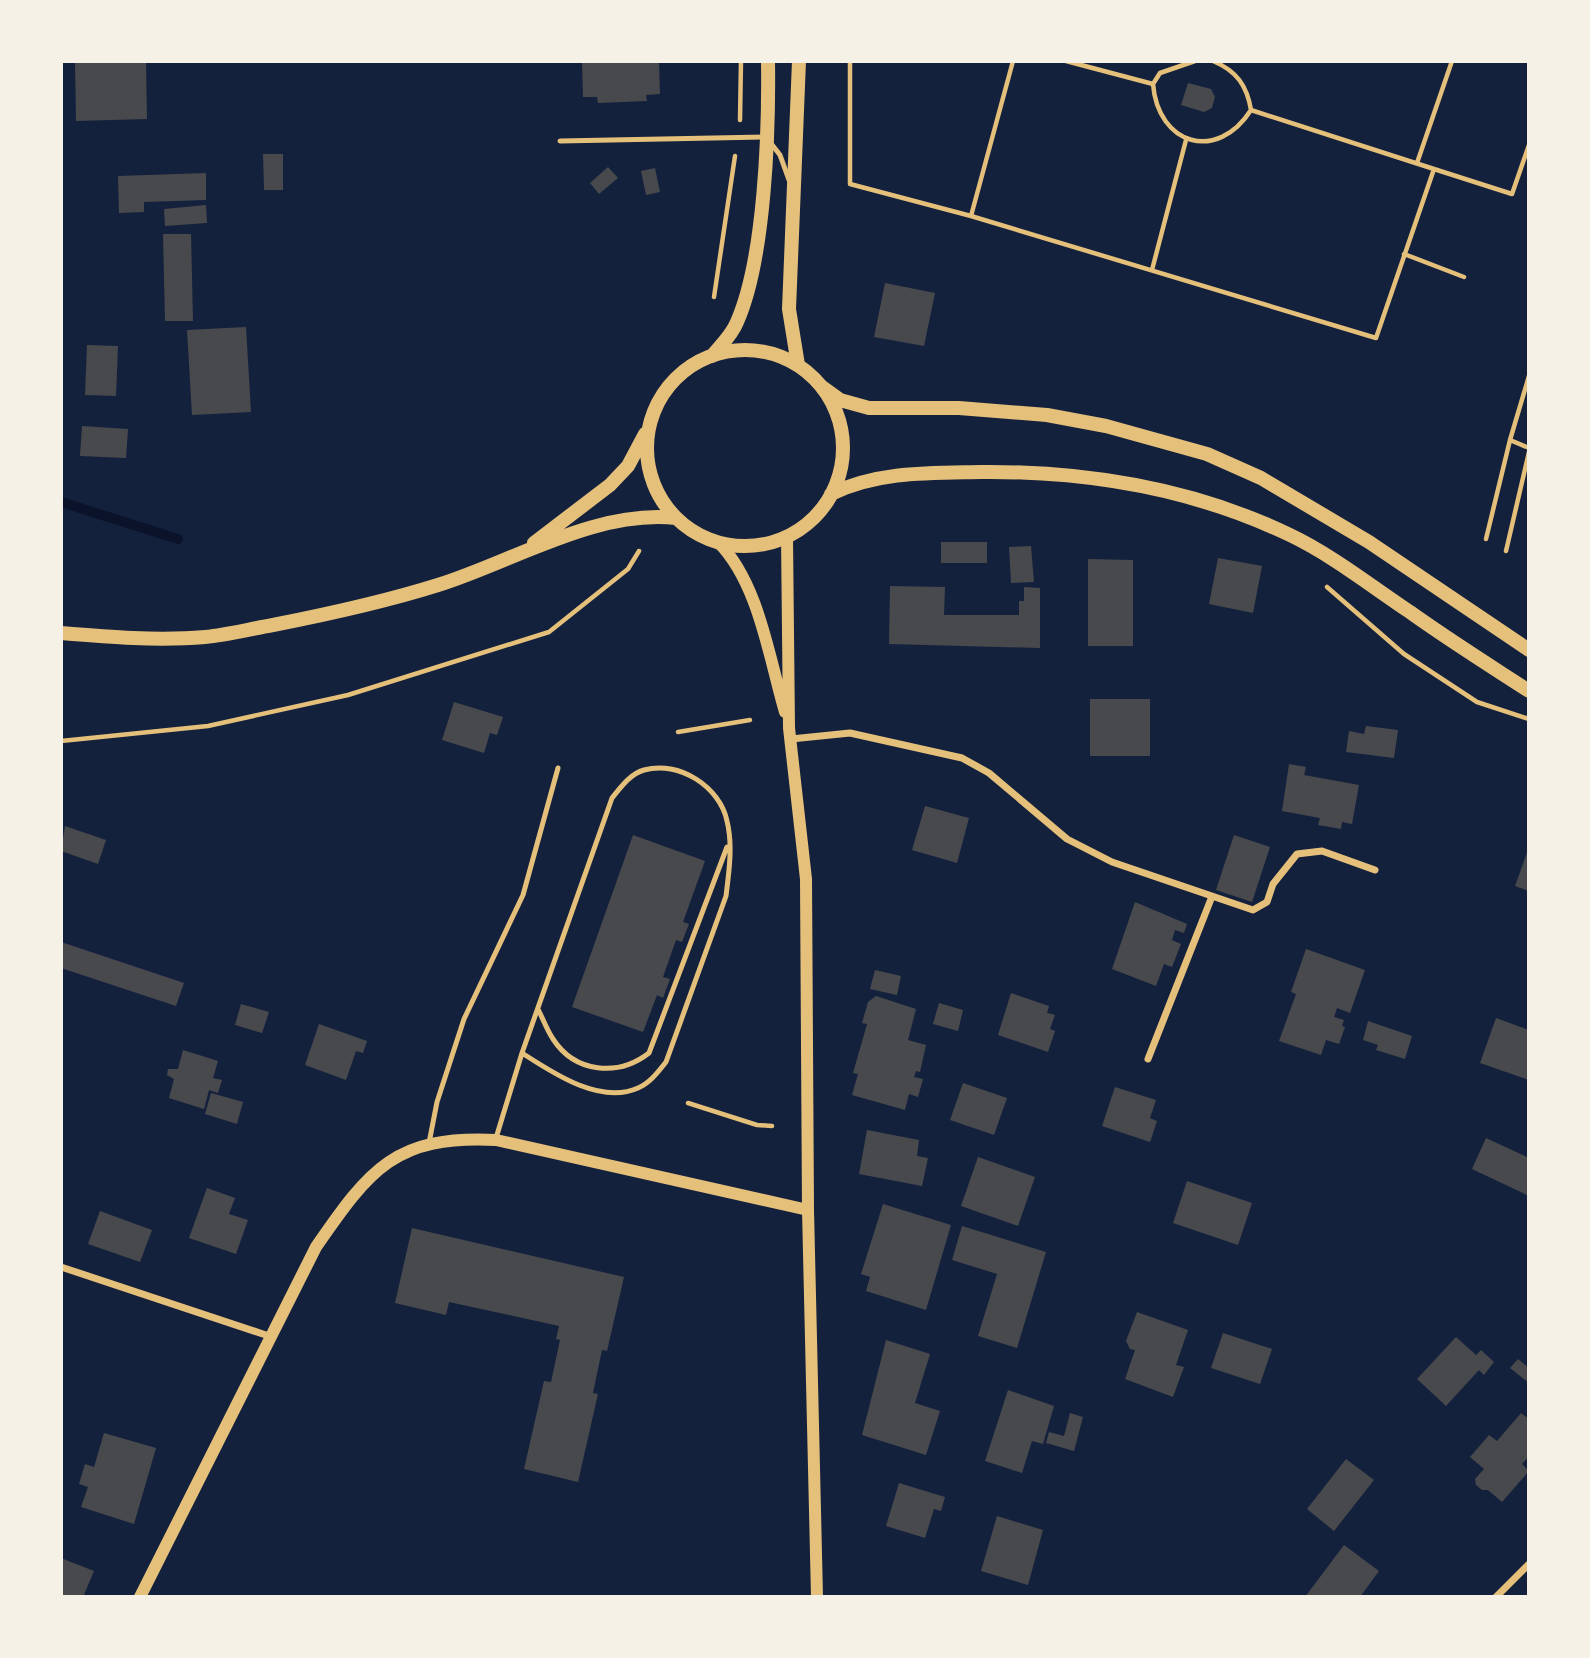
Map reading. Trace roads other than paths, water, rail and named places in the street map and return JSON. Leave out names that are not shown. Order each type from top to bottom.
[{"type":"main road","points":[[712,356],[732,333],[744,303],[762,200],[768,61]]},
{"type":"main road","points":[[798,365],[792,344],[789,309],[799,61]]},
{"type":"main road","points":[[527,548],[628,466],[649,427],[658,403],[671,383],[690,367],[712,356],[744,350],[776,355],[798,365],[840,400],[869,408],[959,408],[1047,415],[1106,426],[1207,454],[1261,478],[1369,542],[1529,650]]},
{"type":"main road","points":[[649,427],[647,451],[651,475],[661,498],[676,518],[695,533],[718,542],[753,545],[786,537],[812,519],[831,494],[841,468],[843,440],[836,412],[822,387]]},
{"type":"main road","points":[[831,494],[869,479],[938,473],[1001,472],[1140,486],[1219,505],[1293,536],[1529,691]]},
{"type":"main road","points":[[61,633],[139,639],[207,637],[374,604],[442,584],[527,548],[624,518],[648,514],[676,518]]},
{"type":"street","points":[[786,537],[790,734],[806,879],[808,1210],[817,1597]]},
{"type":"street","points":[[718,542],[733,557],[750,591],[790,734]]},
{"type":"street","points":[[790,734],[850,733],[962,758],[989,773],[1067,839],[1112,862],[1211,899],[1253,910],[1267,902],[1273,884],[1297,854],[1322,851],[1375,870]]},
{"type":"street","points":[[1148,1059],[1211,899]]},
{"type":"street","points":[[140,1597],[316,1247],[351,1197],[372,1174],[399,1154],[429,1143],[461,1139],[496,1140],[808,1210]]},
{"type":"street","points":[[61,1267],[269,1336]]},
{"type":"street","points":[[1496,1597],[1529,1564]]},
{"type":"lane","points":[[560,141],[766,137],[780,155],[794,194]]},
{"type":"lane","points":[[429,1143],[436,1102],[464,1019],[523,895],[558,768]]},
{"type":"lane","points":[[496,1140],[522,1053],[612,798],[624,782],[643,770],[662,768],[684,773],[706,784],[719,800],[727,820],[729,841],[726,896],[675,1043],[653,1078],[639,1088],[622,1093],[596,1089],[571,1082],[522,1053]]},
{"type":"lane","points":[[538,1009],[552,1039],[564,1052],[582,1064],[602,1069],[620,1069],[637,1063],[649,1053],[729,841]]},
{"type":"waterway","points":[[61,502],[178,539]]}]
